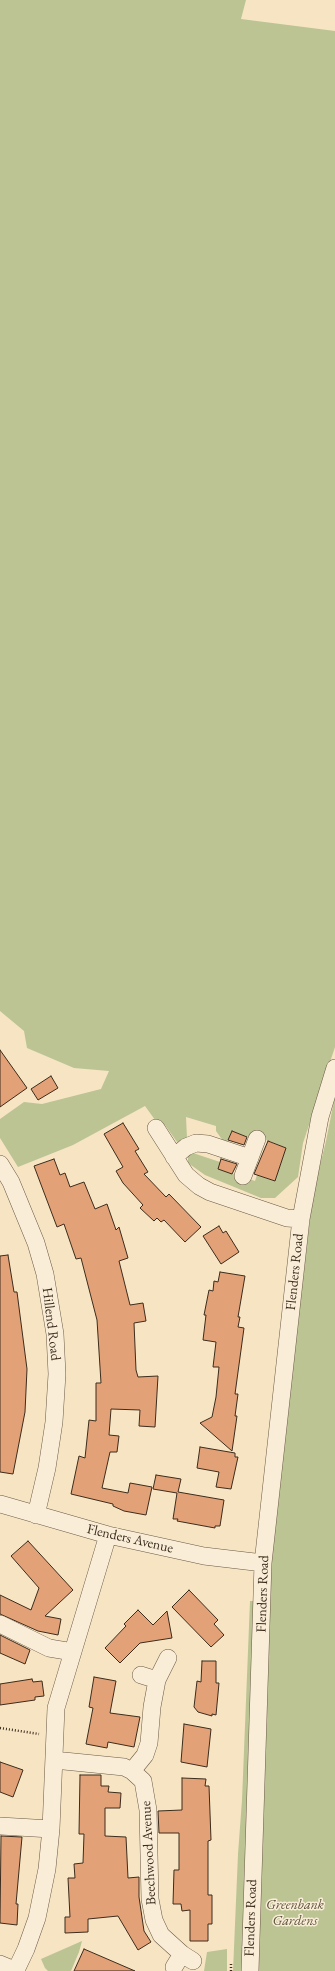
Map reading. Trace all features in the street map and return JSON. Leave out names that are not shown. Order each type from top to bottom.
[{"type":"street","name":"Flenders Road","points":[[250,1971],[263,1563],[301,1219],[328,1116],[335,1068]]},
{"type":"street","name":"Flenders Road","points":[[156,1128],[186,1175],[199,1186],[210,1192],[287,1218],[301,1219]]},
{"type":"street","points":[[243,1176],[257,1139]]},
{"type":"street","points":[[174,1156],[186,1147],[196,1143],[208,1144],[250,1158]]},
{"type":"street","name":"Hillend Road","points":[[0,1164],[11,1182],[36,1243],[45,1274],[55,1334],[57,1381],[54,1422],[47,1468],[36,1515]]},
{"type":"street","name":"Flenders Avenue","points":[[0,1504],[108,1536],[204,1556],[263,1563]]},
{"type":"street","points":[[0,1964],[16,1971],[31,1938],[42,1899],[51,1829],[56,1708],[108,1536]]},
{"type":"street","points":[[0,1624],[49,1648],[72,1652]]},
{"type":"street","points":[[54,1760],[124,1768],[132,1771],[145,1754],[149,1743],[152,1707],[157,1680],[168,1658]]},
{"type":"street","points":[[141,1675],[157,1680]]},
{"type":"street","name":"Beechwood Avenue","points":[[132,1771],[142,1781],[146,1794],[148,1810],[150,1899],[154,1920],[161,1935],[183,1960]]},
{"type":"street","points":[[0,1826],[51,1829]]},
{"type":"path","points":[[0,1728],[54,1735]]},
{"type":"green space","points":[[0,0],[246,0],[241,19],[335,31],[335,1047],[303,1143],[298,1177],[275,1198],[261,1198],[205,1175],[188,1163],[188,1156],[193,1153],[220,1162],[218,1169],[255,1181],[257,1175],[274,1181],[286,1148],[257,1136],[247,1137],[232,1131],[226,1145],[216,1131],[216,1126],[186,1117],[187,1138],[177,1142],[165,1125],[158,1124],[145,1106],[73,1145],[18,1167],[0,1138],[0,1119],[24,1102],[42,1104],[101,1089],[109,1071],[74,1068],[27,1048],[24,1031],[0,1011]]},
{"type":"green space","name":"Greenbank Gardens","points":[[335,1096],[335,1971],[255,1971],[269,1566],[313,1193]]},
{"type":"green space","points":[[250,1601],[259,1601],[247,1971],[233,1971],[242,1800]]},
{"type":"green space","points":[[82,1941],[71,1971],[48,1971],[45,1968],[41,1959]]},
{"type":"green space","points":[[227,1949],[227,1971],[204,1971],[207,1952]]},
{"type":"building","points":[[0,1050],[27,1088],[0,1107]]},
{"type":"building","points":[[51,1076],[58,1088],[38,1100],[31,1089]]},
{"type":"building","points":[[123,1123],[139,1149],[135,1151],[148,1172],[144,1174],[166,1197],[169,1194],[201,1227],[185,1242],[164,1220],[161,1222],[157,1218],[154,1221],[140,1208],[143,1205],[123,1183],[116,1171],[123,1167],[104,1134]]},
{"type":"building","points":[[232,1131],[247,1137],[244,1145],[228,1140]]},
{"type":"building","points":[[268,1141],[286,1148],[275,1181],[254,1174]]},
{"type":"building","points":[[54,1159],[60,1175],[65,1173],[70,1187],[84,1182],[95,1209],[107,1204],[116,1230],[119,1227],[128,1258],[119,1261],[130,1305],[143,1303],[146,1321],[134,1323],[136,1370],[138,1377],[158,1376],[155,1427],[139,1426],[140,1410],[111,1409],[109,1435],[119,1436],[117,1452],[110,1452],[102,1488],[128,1493],[130,1483],[152,1487],[146,1515],[124,1511],[113,1506],[113,1504],[71,1494],[79,1456],[85,1458],[89,1420],[96,1421],[96,1383],[101,1383],[97,1320],[81,1258],[76,1259],[64,1224],[57,1227],[34,1166]]},
{"type":"building","points":[[221,1159],[237,1164],[232,1174],[218,1169]]},
{"type":"building","points":[[219,1226],[223,1233],[226,1231],[239,1252],[221,1264],[203,1236]]},
{"type":"building","points":[[8,1255],[14,1292],[17,1292],[27,1369],[25,1412],[13,1474],[0,1472],[0,1256]]},
{"type":"building","points":[[220,1272],[245,1276],[238,1317],[240,1317],[238,1327],[244,1328],[235,1394],[238,1394],[235,1416],[237,1416],[232,1451],[200,1423],[212,1417],[216,1397],[219,1367],[213,1367],[216,1342],[203,1340],[206,1315],[204,1315],[209,1290],[213,1291],[214,1281],[218,1282]]},
{"type":"building","points":[[200,1447],[235,1453],[235,1457],[238,1457],[231,1489],[216,1487],[219,1472],[197,1468]]},
{"type":"building","points":[[156,1475],[181,1479],[178,1492],[224,1500],[220,1526],[215,1526],[215,1528],[173,1519],[177,1493],[153,1489]]},
{"type":"building","points":[[28,1541],[73,1590],[45,1616],[61,1619],[58,1635],[38,1631],[0,1614],[0,1595],[31,1610],[39,1588],[11,1556]]},
{"type":"building","points":[[189,1590],[218,1620],[214,1624],[224,1635],[211,1647],[172,1607]]},
{"type":"building","points":[[138,1610],[153,1625],[167,1611],[172,1638],[140,1643],[120,1663],[105,1648],[126,1626],[124,1624]]},
{"type":"building","points":[[0,1635],[30,1650],[25,1664],[0,1653]]},
{"type":"building","points":[[202,1661],[216,1661],[216,1683],[219,1683],[216,1715],[212,1714],[212,1716],[198,1712],[194,1707],[197,1681],[201,1682]]},
{"type":"building","points":[[94,1677],[116,1681],[110,1713],[140,1717],[134,1747],[108,1742],[107,1748],[86,1744],[93,1708],[89,1707]]},
{"type":"building","points":[[32,1679],[33,1682],[42,1681],[44,1696],[35,1697],[35,1700],[0,1705],[0,1684]]},
{"type":"building","points":[[184,1724],[211,1729],[207,1767],[181,1762]]},
{"type":"building","points":[[0,1762],[23,1770],[13,1797],[0,1792]]},
{"type":"building","points":[[80,1775],[101,1775],[101,1786],[109,1786],[108,1792],[121,1793],[120,1808],[105,1808],[105,1836],[126,1837],[128,1878],[139,1877],[139,1897],[144,1931],[151,1942],[138,1950],[118,1916],[88,1919],[88,1932],[65,1933],[65,1917],[70,1917],[68,1878],[75,1878],[74,1864],[83,1863],[84,1834],[79,1834]]},
{"type":"building","points":[[182,1778],[206,1779],[205,1786],[209,1786],[211,1840],[208,1841],[208,1895],[212,1895],[212,1924],[208,1924],[208,1941],[190,1941],[190,1910],[182,1911],[181,1904],[173,1904],[174,1870],[179,1870],[179,1833],[159,1833],[158,1811],[182,1810]]},
{"type":"building","points":[[1,1836],[22,1837],[16,1904],[18,1904],[17,1925],[0,1923]]},
{"type":"building","points":[[84,1949],[135,1971],[74,1971]]}]
